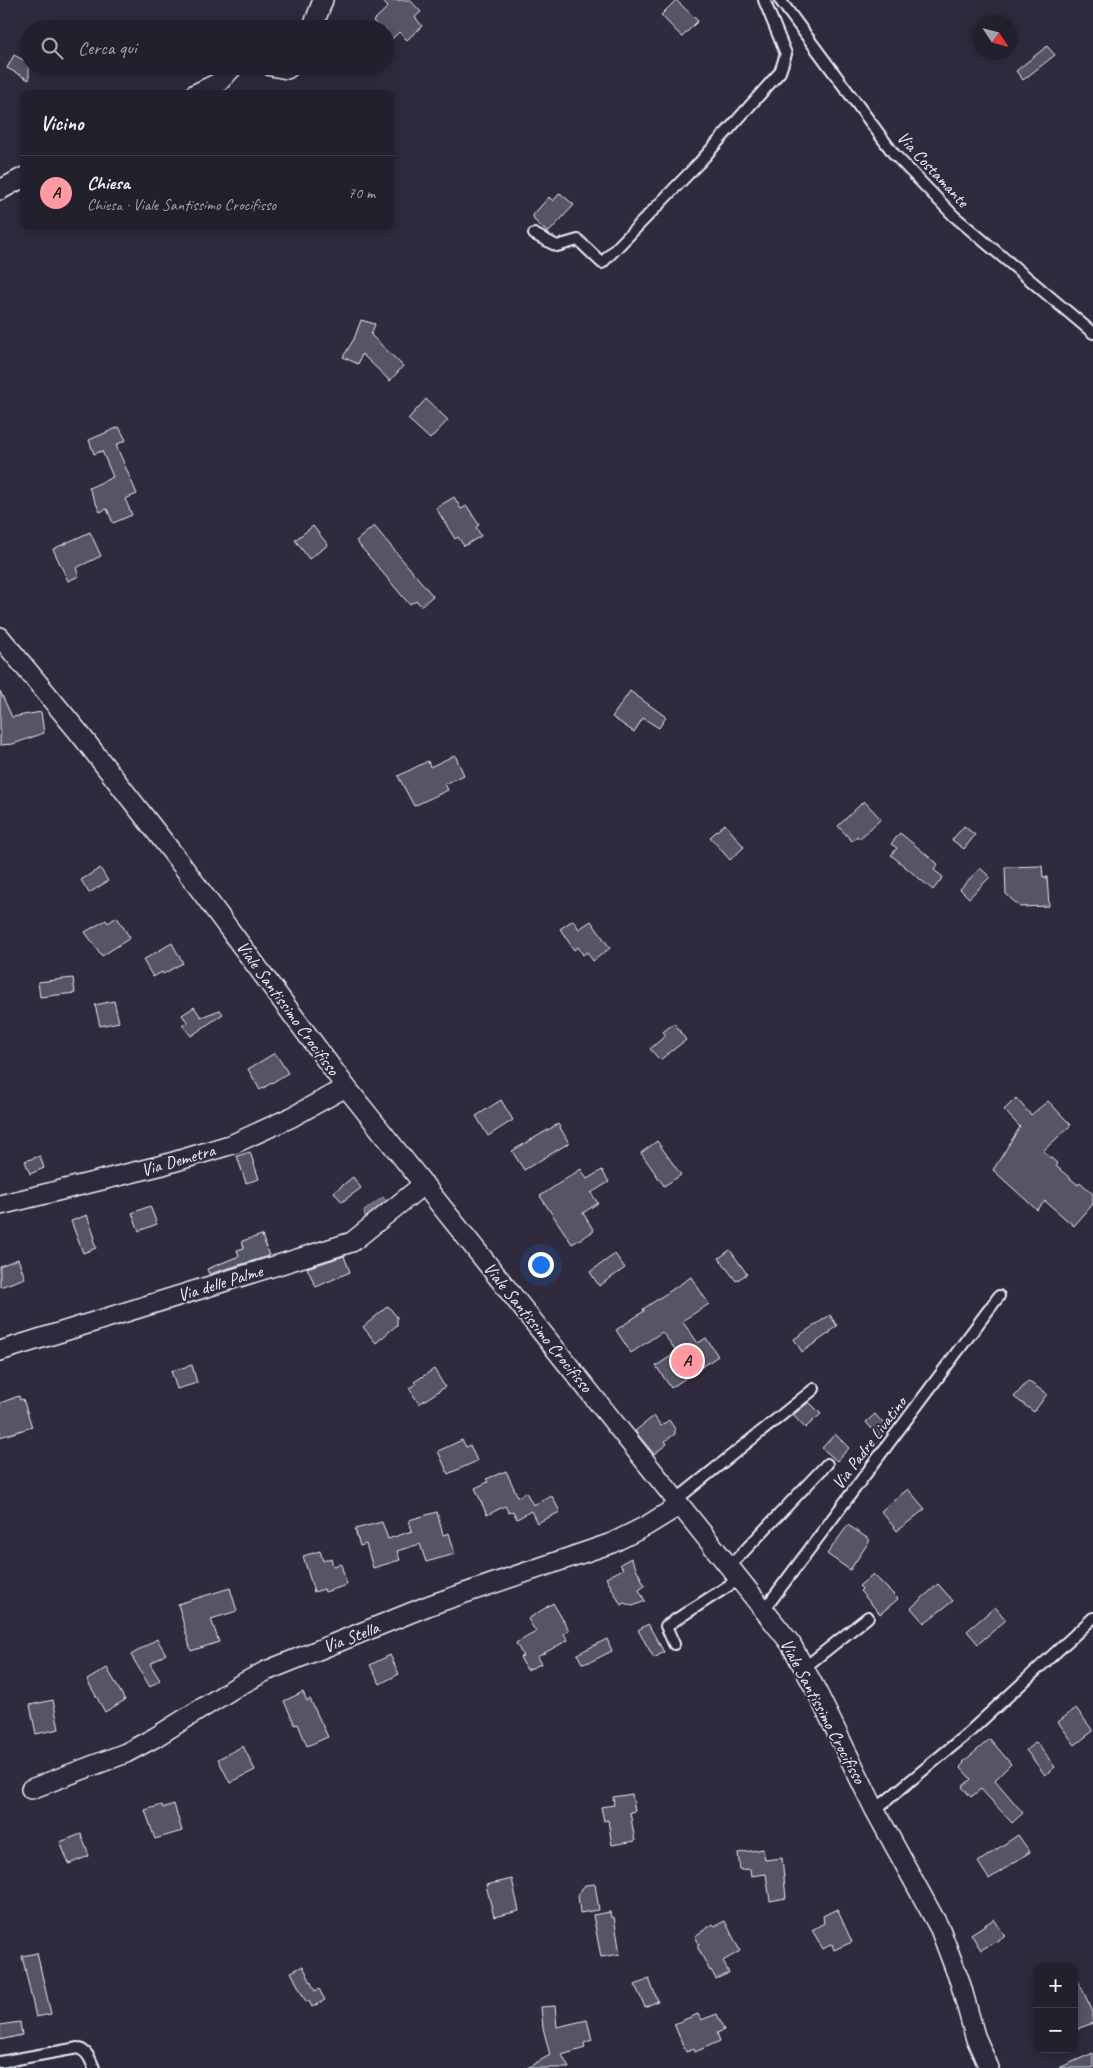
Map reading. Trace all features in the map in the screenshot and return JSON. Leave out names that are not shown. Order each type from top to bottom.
[{"type":"street","points":[[315,20],[323,0]]},
{"type":"street","points":[[203,90],[218,83],[226,75]]},
{"type":"street","points":[[0,190],[20,178]]},
{"type":"street","name":"Viale Santissimo Crocifisso","points":[[0,637],[80,734],[178,860],[346,1087],[790,1644],[804,1668],[875,1810],[940,1929],[960,1982],[975,2036],[989,2068]]},
{"type":"street","name":"Via Demetra","points":[[0,1205],[163,1165],[233,1144],[276,1125],[346,1087]]},
{"type":"street","name":"Via delle Palme","points":[[0,1351],[352,1242],[424,1184]]},
{"type":"street","name":"Via Stella","points":[[31,1789],[126,1753],[266,1671],[430,1606],[612,1543],[646,1526],[678,1502]]},
{"type":"lane","points":[[534,234],[557,246],[578,240],[602,263],[699,163],[780,72],[786,54],[764,0]]},
{"type":"lane","name":"Via Costamante","points":[[780,0],[894,154],[954,216],[1093,333]]},
{"type":"lane","name":"Via Padre Livatino","points":[[764,1610],[999,1296]]},
{"type":"lane","points":[[678,1502],[814,1390]]},
{"type":"lane","points":[[674,1644],[666,1626],[734,1573],[827,1464]]},
{"type":"lane","points":[[804,1668],[868,1617]]},
{"type":"lane","points":[[875,1810],[967,1734],[1093,1618]]},
{"type":"lane","points":[[0,2062],[78,2048],[89,2056],[94,2068]]},
{"type":"water","points":[[383,1197],[390,1206],[367,1220],[364,1211]]},
{"type":"building","points":[[381,0],[410,0],[421,12],[415,17],[422,26],[407,40],[399,32],[395,36],[395,20],[374,20],[388,7]]},
{"type":"building","points":[[676,0],[698,21],[682,37],[661,15]]},
{"type":"building","points":[[1047,46],[1055,55],[1023,80],[1016,71]]},
{"type":"building","points":[[14,55],[20,58],[20,75],[29,75],[29,80],[7,68]]},
{"type":"building","points":[[560,193],[574,205],[548,233],[534,220],[533,215],[549,197],[553,201]]},
{"type":"building","points":[[361,320],[375,324],[371,335],[403,366],[390,381],[362,354],[358,364],[343,357],[354,339]]},
{"type":"building","points":[[426,399],[448,420],[430,439],[408,419]]},
{"type":"building","points":[[119,427],[126,440],[116,445],[137,494],[125,499],[132,515],[113,523],[107,509],[100,512],[89,488],[113,477],[102,451],[94,454],[89,440]]},
{"type":"building","points":[[454,497],[461,509],[467,506],[479,525],[476,527],[481,536],[464,546],[458,537],[455,539],[436,508]]},
{"type":"building","points":[[313,526],[328,545],[309,559],[295,540]]},
{"type":"building","points":[[374,526],[433,596],[421,606],[417,601],[409,604],[356,541]]},
{"type":"building","points":[[90,532],[101,556],[76,568],[79,576],[68,581],[53,549]]},
{"type":"building","points":[[0,691],[12,717],[41,712],[44,733],[13,744],[0,745]]},
{"type":"building","points":[[630,691],[666,717],[659,728],[643,718],[634,732],[612,717]]},
{"type":"building","points":[[455,755],[464,775],[445,784],[448,790],[414,806],[398,776],[428,761],[430,767]]},
{"type":"building","points":[[864,801],[881,819],[859,839],[857,836],[852,841],[838,826]]},
{"type":"building","points":[[725,824],[744,847],[730,860],[710,837]]},
{"type":"building","points":[[964,826],[975,835],[964,849],[952,840]]},
{"type":"building","points":[[900,833],[938,864],[934,870],[943,877],[933,890],[891,855],[897,848],[891,844]]},
{"type":"building","points":[[1042,866],[1043,877],[1047,877],[1049,906],[1020,907],[1006,894],[1005,867]]},
{"type":"building","points":[[100,868],[108,881],[89,893],[81,880]]},
{"type":"building","points":[[980,868],[990,877],[969,898],[960,889]]},
{"type":"building","points":[[117,917],[130,938],[102,956],[85,932],[106,920],[108,923]]},
{"type":"building","points":[[573,920],[579,929],[591,921],[610,948],[593,961],[587,952],[583,955],[578,947],[574,950],[560,929]]},
{"type":"building","points":[[172,943],[183,963],[163,974],[162,972],[153,977],[143,960]]},
{"type":"building","points":[[73,978],[75,993],[40,997],[38,982]]},
{"type":"building","points":[[114,1001],[119,1022],[100,1026],[95,1005]]},
{"type":"building","points":[[194,1007],[201,1017],[220,1010],[223,1014],[191,1036],[182,1025],[188,1023],[182,1015]]},
{"type":"building","points":[[674,1023],[686,1040],[660,1060],[650,1049],[666,1035],[663,1032]]},
{"type":"building","points":[[275,1053],[288,1073],[260,1090],[248,1069]]},
{"type":"building","points":[[1016,1098],[1031,1115],[1048,1101],[1071,1125],[1043,1151],[1058,1164],[1056,1166],[1078,1185],[1080,1182],[1093,1194],[1093,1204],[1074,1226],[1045,1201],[1037,1210],[993,1170],[1020,1127],[1004,1110]]},
{"type":"building","points":[[501,1100],[513,1120],[488,1136],[476,1116]]},
{"type":"building","points":[[558,1124],[569,1143],[524,1170],[512,1151]]},
{"type":"building","points":[[657,1141],[681,1175],[664,1186],[641,1153]]},
{"type":"building","points":[[250,1152],[259,1179],[246,1183],[237,1156]]},
{"type":"building","points":[[40,1156],[44,1168],[30,1174],[25,1161]]},
{"type":"building","points":[[581,1169],[587,1179],[602,1170],[609,1182],[591,1193],[598,1203],[583,1213],[594,1231],[572,1244],[540,1196]]},
{"type":"building","points":[[353,1177],[361,1188],[342,1202],[334,1192]]},
{"type":"building","points":[[150,1206],[157,1224],[139,1231],[132,1213]]},
{"type":"building","points":[[87,1215],[95,1238],[93,1239],[96,1248],[83,1253],[71,1221]]},
{"type":"building","points":[[262,1235],[269,1256],[209,1274],[207,1269],[239,1256],[237,1250],[244,1248],[242,1241]]},
{"type":"building","points":[[730,1250],[747,1274],[736,1281],[719,1258]]},
{"type":"building","points":[[615,1254],[625,1268],[599,1286],[590,1272]]},
{"type":"building","points":[[344,1256],[350,1272],[316,1287],[307,1268]]},
{"type":"building","points":[[18,1259],[25,1278],[0,1287],[0,1266]]},
{"type":"building","points":[[691,1277],[709,1304],[682,1321],[698,1343],[706,1338],[718,1356],[671,1388],[656,1366],[677,1352],[662,1332],[631,1353],[616,1330],[644,1311],[643,1309]]},
{"type":"building","points":[[388,1306],[397,1317],[397,1325],[376,1343],[363,1327]]},
{"type":"building","points":[[830,1315],[837,1326],[802,1352],[794,1339]]},
{"type":"building","points":[[192,1365],[197,1383],[177,1389],[171,1371]]},
{"type":"building","points":[[434,1369],[445,1387],[419,1404],[409,1388],[416,1384],[414,1382]]},
{"type":"building","points":[[1028,1381],[1047,1394],[1034,1412],[1014,1397]]},
{"type":"building","points":[[19,1396],[20,1400],[23,1399],[32,1427],[0,1437],[0,1403]]},
{"type":"building","points":[[809,1402],[821,1414],[805,1428],[793,1415]]},
{"type":"building","points":[[875,1414],[887,1428],[878,1436],[866,1422]]},
{"type":"building","points":[[654,1416],[661,1426],[669,1420],[675,1429],[675,1434],[665,1441],[667,1444],[654,1454],[635,1431]]},
{"type":"building","points":[[835,1434],[849,1448],[837,1461],[822,1448]]},
{"type":"building","points":[[462,1440],[466,1447],[470,1445],[477,1461],[448,1474],[438,1451]]},
{"type":"building","points":[[506,1471],[518,1497],[526,1492],[533,1505],[552,1496],[560,1512],[537,1523],[531,1511],[517,1519],[513,1511],[509,1513],[505,1506],[487,1515],[475,1488],[488,1482],[486,1479]]},
{"type":"building","points":[[908,1489],[925,1509],[897,1531],[881,1511]]},
{"type":"building","points":[[437,1512],[443,1535],[449,1533],[455,1554],[426,1562],[420,1544],[397,1551],[400,1560],[373,1568],[366,1544],[360,1546],[355,1529],[382,1522],[388,1539],[412,1531],[409,1520]]},
{"type":"building","points":[[848,1525],[870,1540],[850,1570],[827,1554]]},
{"type":"building","points":[[320,1551],[323,1561],[331,1558],[333,1566],[341,1564],[347,1585],[325,1592],[324,1589],[314,1592],[303,1556]]},
{"type":"building","points":[[631,1558],[645,1586],[639,1590],[645,1601],[633,1606],[624,1603],[621,1605],[606,1578],[623,1569],[620,1564]]},
{"type":"building","points":[[873,1574],[898,1599],[880,1614],[860,1591],[862,1589],[859,1586]]},
{"type":"building","points":[[938,1584],[953,1601],[924,1623],[911,1608]]},
{"type":"building","points":[[230,1588],[237,1611],[211,1619],[219,1642],[191,1651],[178,1604]]},
{"type":"building","points":[[553,1603],[569,1630],[564,1634],[568,1640],[537,1657],[541,1664],[527,1670],[520,1657],[523,1656],[516,1643],[536,1632],[528,1619]]},
{"type":"building","points":[[995,1607],[1006,1620],[978,1644],[967,1631]]},
{"type":"building","points":[[648,1624],[664,1652],[654,1658],[638,1630]]},
{"type":"building","points":[[157,1639],[166,1654],[150,1664],[160,1680],[150,1687],[131,1655]]},
{"type":"building","points":[[607,1639],[612,1651],[590,1662],[582,1663],[577,1654]]},
{"type":"building","points":[[390,1655],[399,1674],[380,1684],[370,1665]]},
{"type":"building","points":[[107,1668],[125,1700],[105,1712],[87,1680]]},
{"type":"building","points":[[303,1692],[307,1701],[310,1699],[328,1737],[307,1746],[298,1724],[295,1725],[284,1701]]},
{"type":"building","points":[[53,1700],[59,1729],[36,1734],[30,1705]]},
{"type":"building","points":[[1076,1708],[1093,1731],[1075,1745],[1058,1722]]},
{"type":"building","points":[[990,1739],[1011,1764],[995,1780],[1023,1813],[1012,1823],[981,1789],[971,1797],[962,1787],[971,1779],[960,1767],[963,1762]]},
{"type":"building","points":[[1036,1742],[1055,1767],[1045,1775],[1026,1750]]},
{"type":"building","points":[[243,1746],[255,1770],[230,1783],[218,1759]]},
{"type":"building","points":[[632,1794],[635,1811],[630,1812],[635,1841],[612,1845],[608,1820],[604,1821],[601,1807],[614,1805],[613,1797]]},
{"type":"building","points":[[174,1804],[182,1831],[155,1839],[145,1810],[162,1805],[163,1808]]},
{"type":"building","points":[[81,1834],[89,1856],[69,1864],[60,1842]]},
{"type":"building","points":[[1018,1835],[1030,1852],[989,1879],[978,1862]]},
{"type":"building","points":[[763,1849],[765,1860],[782,1858],[786,1898],[770,1901],[766,1874],[751,1876],[750,1869],[740,1870],[738,1853]]},
{"type":"building","points":[[512,1879],[519,1911],[494,1917],[486,1885]]},
{"type":"building","points":[[595,1884],[599,1910],[580,1913],[578,1894],[585,1885]]},
{"type":"building","points":[[837,1909],[852,1942],[834,1950],[832,1944],[823,1949],[812,1930],[824,1923],[823,1916]]},
{"type":"building","points":[[610,1912],[611,1918],[614,1917],[620,1954],[601,1957],[593,1915]]},
{"type":"building","points":[[994,1919],[1005,1936],[981,1950],[971,1934]]},
{"type":"building","points":[[725,1921],[740,1951],[723,1961],[729,1973],[716,1979],[697,1946],[699,1944],[695,1936],[713,1924],[715,1926]]},
{"type":"building","points":[[37,1953],[51,2014],[36,2017],[22,1956]]},
{"type":"building","points":[[303,1966],[315,1991],[319,1989],[325,2000],[312,2007],[309,2001],[306,2002],[291,1972]]},
{"type":"building","points":[[649,1979],[658,2001],[645,2007],[635,1985]]},
{"type":"building","points":[[1078,1980],[1093,2012],[1093,2023],[1078,2029]]},
{"type":"building","points":[[555,2006],[557,2027],[587,2020],[592,2040],[584,2043],[585,2048],[562,2055],[569,2068],[527,2068],[550,2055],[543,2028],[541,2007]]},
{"type":"building","points":[[698,2014],[701,2020],[717,2014],[724,2030],[717,2033],[720,2041],[695,2052],[694,2049],[686,2052],[674,2024]]},
{"type":"building","points":[[20,2022],[22,2035],[0,2040],[0,2025]]},
{"type":"building","points":[[1093,2053],[1093,2068],[1059,2068]]},
{"type":"place","name":"Chiesa","points":[[687,1361]]}]
